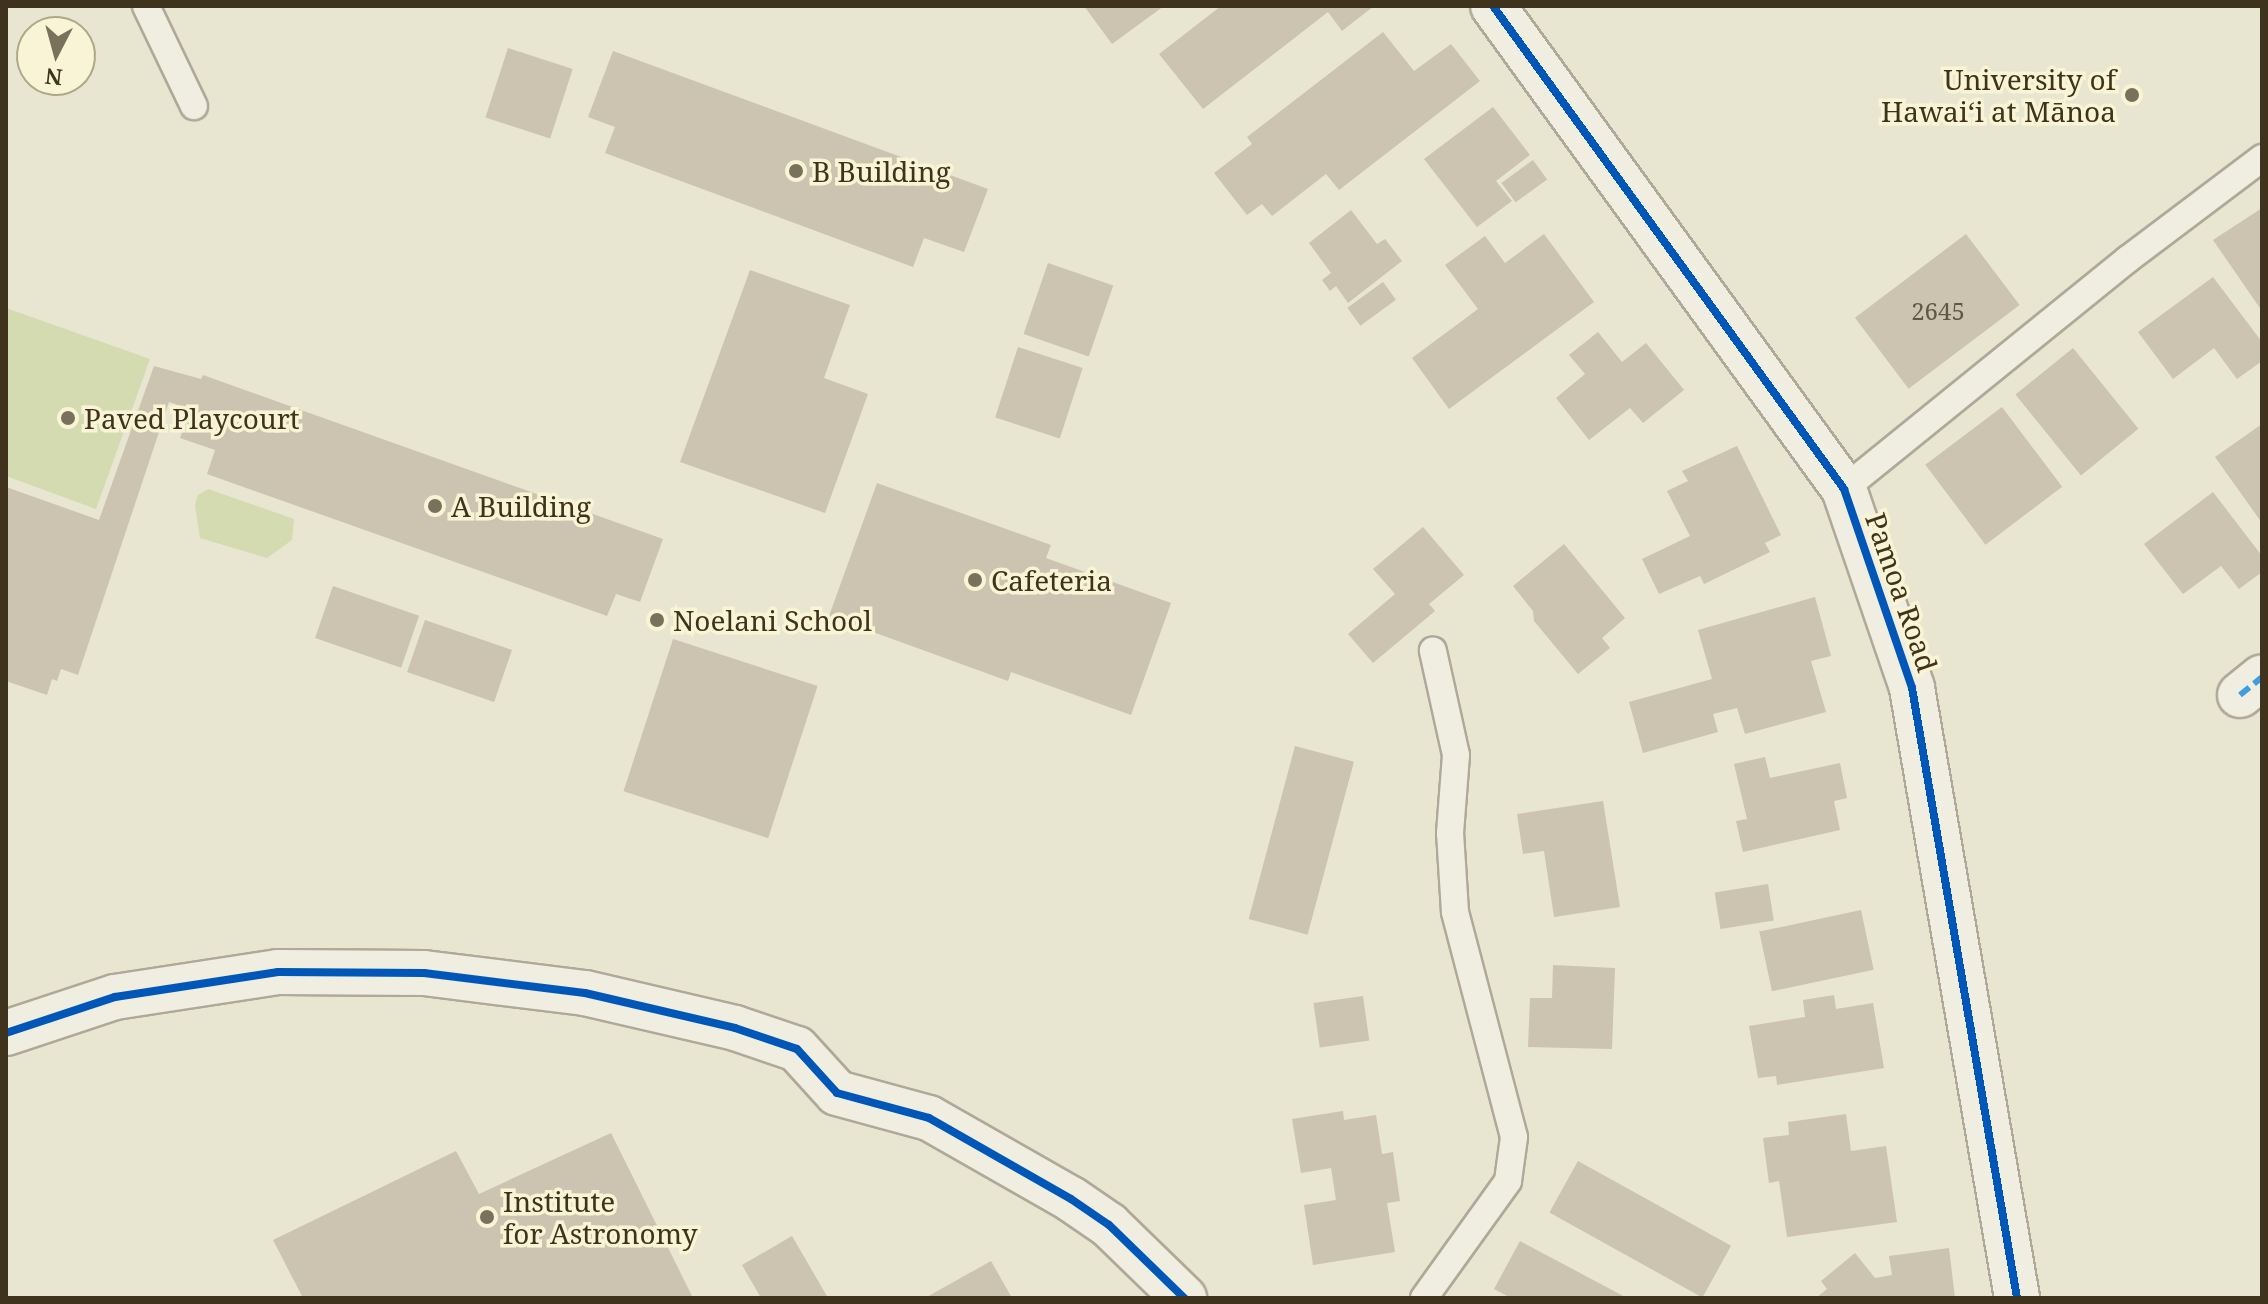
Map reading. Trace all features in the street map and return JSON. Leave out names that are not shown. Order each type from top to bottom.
[{"type":"street","name":"Pamoa Road","points":[[1493,6],[1844,489],[1912,688],[2017,1298]]},
{"type":"street","points":[[6,1033],[115,997],[278,972],[438,975],[585,993],[735,1028],[797,1049],[837,1093],[929,1118],[1071,1199],[1109,1225],[1184,1298]]},
{"type":"lane","points":[[146,6],[194,106]]},
{"type":"lane","points":[[1844,489],[2128,259],[2262,158]]},
{"type":"lane","points":[[1424,1298],[1508,1181],[1514,1137],[1455,912],[1450,833],[1456,755],[1433,651]]},
{"type":"green space","name":"Paved Playcourt","points":[[6,308],[150,359],[96,509],[6,476]]},
{"type":"green space","points":[[208,489],[294,519],[292,540],[267,558],[200,538],[195,505],[198,495]]},
{"type":"building","points":[[1084,6],[1164,6],[1112,44]]},
{"type":"building","points":[[1221,6],[1374,6],[1342,31],[1328,12],[1203,109],[1159,54]]},
{"type":"building","points":[[1383,32],[1414,71],[1451,44],[1480,81],[1339,190],[1326,174],[1272,216],[1262,204],[1247,215],[1214,173],[1252,144],[1247,137]]},
{"type":"building","points":[[508,48],[573,69],[550,138],[485,117]]},
{"type":"building","name":"B Building","points":[[613,51],[988,189],[964,252],[924,238],[913,267],[605,153],[615,127],[588,117]]},
{"type":"building","points":[[1493,107],[1530,155],[1496,181],[1512,201],[1477,227],[1424,159]]},
{"type":"building","points":[[1533,160],[1547,179],[1516,202],[1501,183]]},
{"type":"building","points":[[2262,208],[2262,311],[2213,240]]},
{"type":"building","points":[[1351,210],[1377,244],[1385,239],[1402,261],[1348,303],[1336,286],[1330,291],[1322,280],[1331,273],[1309,243]]},
{"type":"building","points":[[1544,234],[1594,302],[1449,409],[1412,358],[1478,309],[1445,265],[1485,236],[1505,263]]},
{"type":"building","points":[[1966,234],[2020,305],[1909,389],[1855,318]]},
{"type":"building","points":[[1048,263],[1113,285],[1089,356],[1024,334]]},
{"type":"building","points":[[750,270],[850,305],[824,378],[868,394],[825,513],[680,462]]},
{"type":"building","points":[[2213,277],[2262,342],[2262,361],[2237,379],[2214,348],[2173,379],[2138,332]]},
{"type":"building","points":[[1383,282],[1396,300],[1360,326],[1347,308]]},
{"type":"building","points":[[1598,332],[1622,362],[1646,343],[1684,390],[1643,423],[1630,408],[1589,440],[1556,398],[1585,374],[1569,355]]},
{"type":"building","points":[[1018,347],[1083,368],[1060,438],[995,417]]},
{"type":"building","points":[[2073,348],[2138,429],[2081,475],[2015,395]]},
{"type":"building","name":"A Building","points":[[154,366],[201,379],[203,375],[663,539],[640,602],[616,594],[607,616],[207,474],[215,450],[180,438],[190,409],[169,402],[78,675],[61,669],[57,681],[52,679],[47,695],[6,681],[6,487],[99,520]]},
{"type":"building","points":[[2002,407],[2062,487],[1986,545],[1925,465]]},
{"type":"building","points":[[2262,424],[2262,523],[2215,457]]},
{"type":"building","points":[[1737,446],[1781,535],[1765,543],[1770,552],[1704,584],[1700,576],[1659,594],[1642,559],[1690,536],[1667,491],[1688,481],[1682,471]]},
{"type":"building","name":"Cafeteria","points":[[877,483],[1051,545],[1046,558],[1171,603],[1131,715],[1011,672],[1008,681],[829,616]]},
{"type":"building","points":[[2213,492],[2262,556],[2262,572],[2239,589],[2221,566],[2183,594],[2144,544]]},
{"type":"building","points":[[1423,527],[1464,575],[1429,604],[1435,611],[1373,663],[1348,634],[1395,594],[1373,569]]},
{"type":"building","points":[[1564,544],[1625,618],[1602,638],[1610,648],[1578,674],[1534,621],[1533,611],[1513,586]]},
{"type":"building","points":[[333,586],[419,616],[401,668],[315,638]]},
{"type":"building","points":[[1815,597],[1831,656],[1811,661],[1826,712],[1745,734],[1737,708],[1713,714],[1718,732],[1643,753],[1629,702],[1712,679],[1698,630]]},
{"type":"building","points":[[425,620],[512,650],[494,702],[407,672]]},
{"type":"building","points":[[673,639],[818,686],[768,838],[624,791]]},
{"type":"building","points":[[1295,746],[1354,762],[1308,935],[1249,919]]},
{"type":"building","points":[[1765,757],[1770,778],[1840,763],[1847,798],[1834,801],[1840,830],[1743,852],[1736,821],[1747,819],[1734,764]]},
{"type":"building","points":[[1603,801],[1620,907],[1554,917],[1544,851],[1523,854],[1517,814]]},
{"type":"building","points":[[1768,884],[1774,921],[1720,929],[1715,892]]},
{"type":"building","points":[[1861,910],[1874,970],[1772,991],[1759,932]]},
{"type":"building","points":[[1553,965],[1615,968],[1612,1049],[1528,1047],[1530,998],[1552,998]]},
{"type":"building","points":[[1834,995],[1836,1009],[1873,1003],[1884,1068],[1777,1085],[1776,1076],[1758,1078],[1749,1026],[1805,1017],[1803,1000]]},
{"type":"building","points":[[1363,996],[1369,1041],[1320,1048],[1313,1003]]},
{"type":"building","points":[[1343,1111],[1344,1120],[1376,1115],[1382,1154],[1393,1152],[1400,1201],[1387,1203],[1395,1252],[1313,1265],[1304,1205],[1336,1200],[1331,1168],[1301,1173],[1292,1119]]},
{"type":"building","points":[[1846,1114],[1851,1151],[1886,1146],[1897,1222],[1787,1237],[1779,1181],[1769,1183],[1763,1138],[1789,1135],[1788,1122]]},
{"type":"building","name":"Institute for Astronomy","points":[[611,1133],[693,1298],[303,1298],[273,1240],[456,1151],[479,1194]]},
{"type":"building","points":[[1578,1161],[1731,1246],[1702,1297],[1549,1213]]},
{"type":"building","points":[[792,1236],[828,1298],[761,1298],[742,1265]]},
{"type":"building","points":[[1520,1241],[1627,1298],[1511,1298],[1494,1289]]},
{"type":"building","points":[[1949,1248],[1955,1298],[1816,1298],[1827,1289],[1821,1281],[1855,1253],[1875,1278],[1892,1275],[1889,1256]]},
{"type":"building","points":[[991,1261],[1012,1298],[925,1298]]},
{"type":"marked path","points":[[2240,695],[2262,677]]},
{"type":"cycle path","points":[[1493,6],[1844,489],[1912,688],[2017,1298]]},
{"type":"cycle path","points":[[6,1033],[115,997],[278,972],[424,973],[585,993],[735,1028],[797,1049],[837,1093],[929,1118],[1071,1199],[1109,1225],[1184,1298]]},
{"type":"place","name":"University of Hawaiʻi at Mānoa","points":[[2132,95]]},
{"type":"place","name":"B Building","points":[[796,171]]},
{"type":"place","name":"Paved Playcourt","points":[[68,418]]},
{"type":"place","name":"A Building","points":[[435,506]]},
{"type":"place","name":"Cafeteria","points":[[975,580]]},
{"type":"place","name":"Noelani School","points":[[657,620]]},
{"type":"place","name":"Institute for Astronomy","points":[[487,1217]]}]
